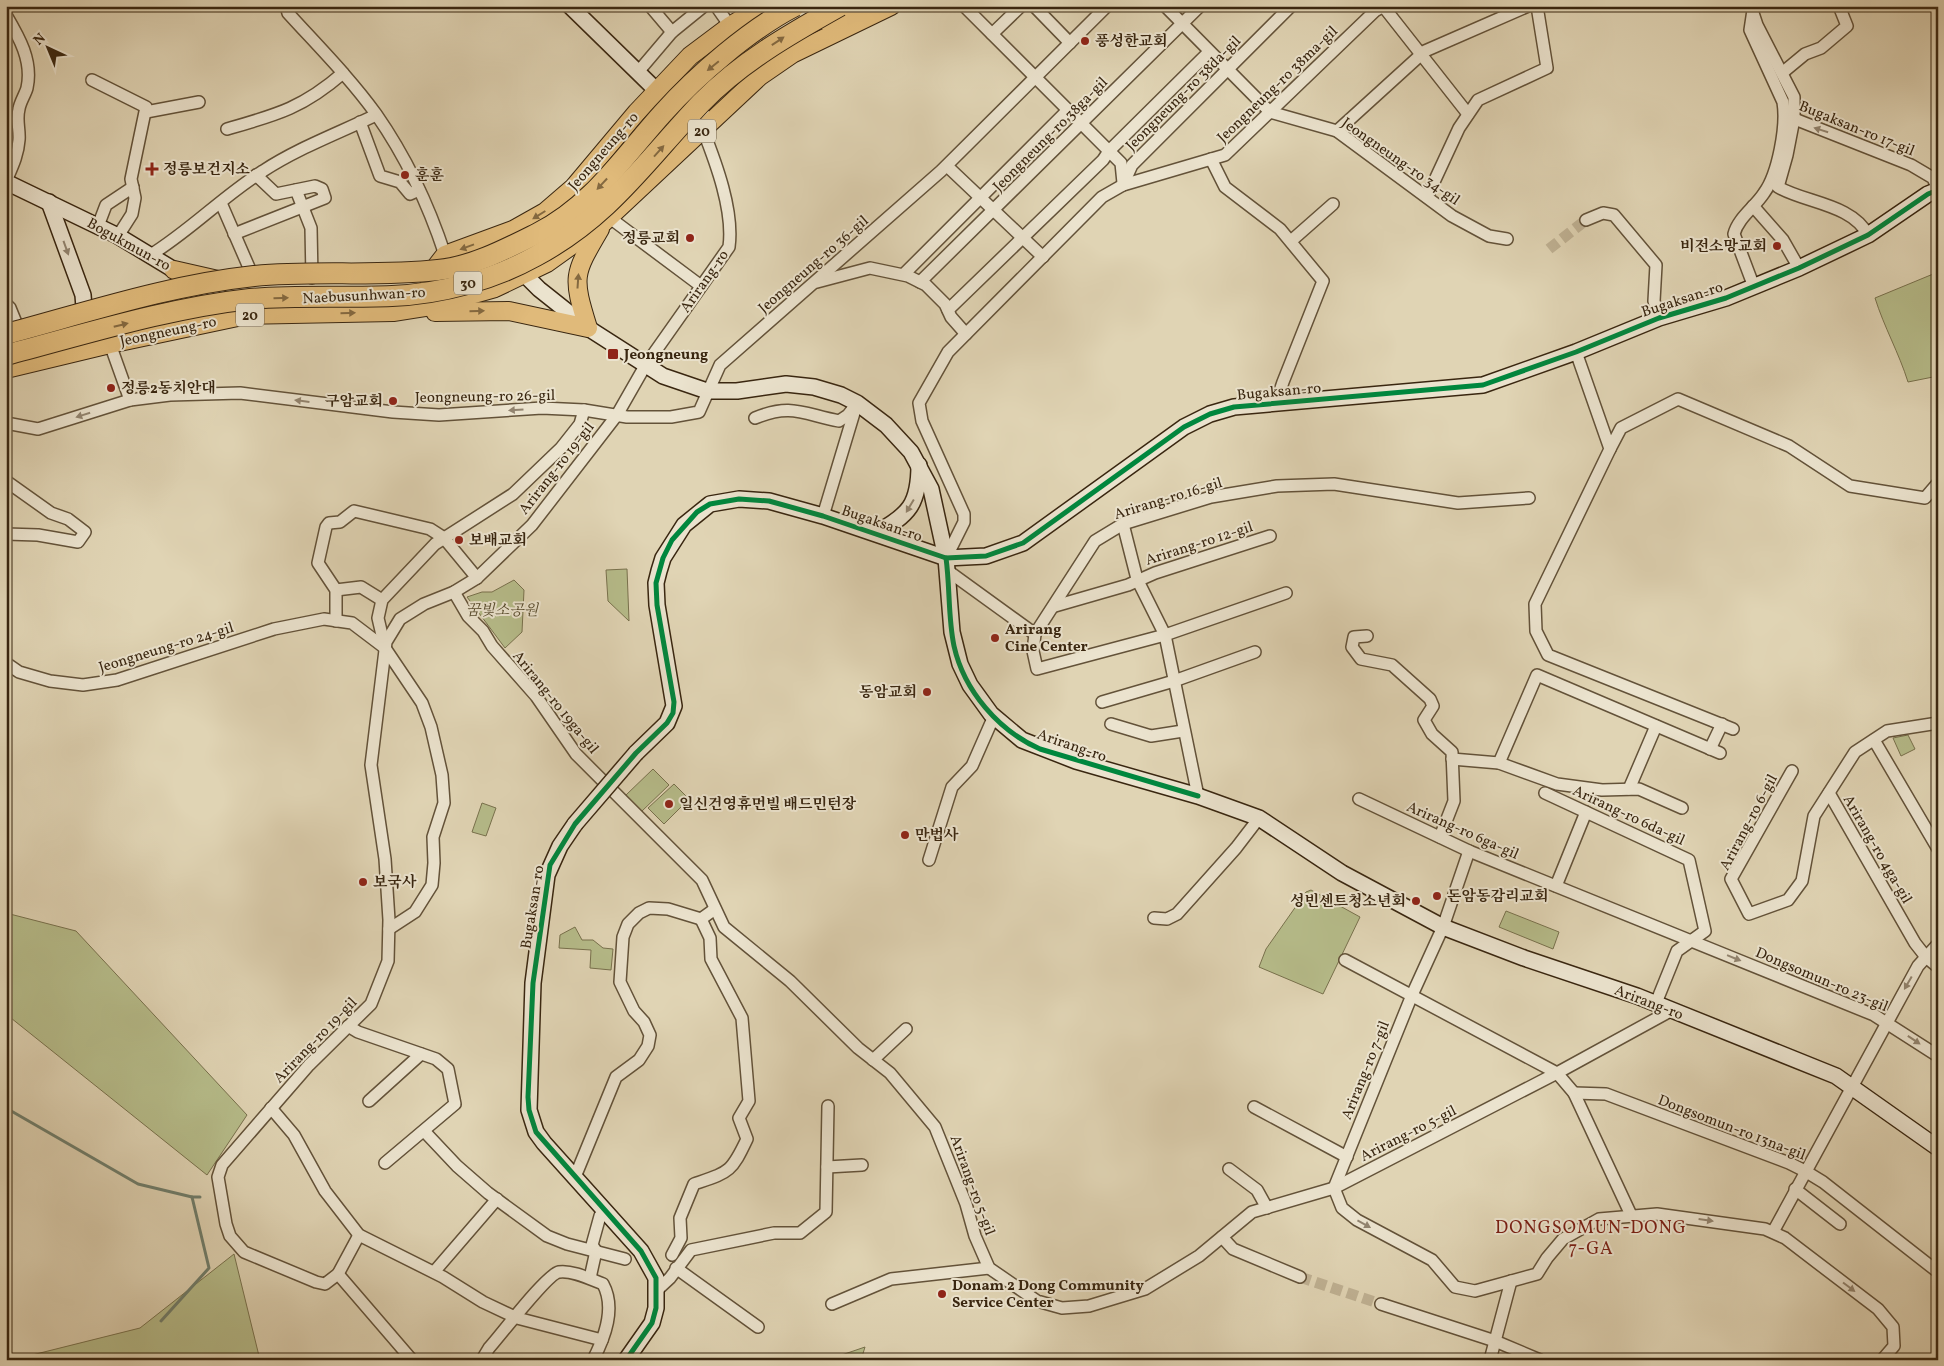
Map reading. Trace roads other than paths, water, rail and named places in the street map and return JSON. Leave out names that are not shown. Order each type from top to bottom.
[{"type":"highway","name":"Naebusunhwan-ro","points":[[11,337],[135,298],[212,281],[298,273],[439,270],[479,260],[540,232],[566,215],[596,191],[629,155],[662,114],[696,80],[752,35],[795,6]]},
{"type":"highway","name":"Naebusunhwan-ro","points":[[6,355],[204,306],[251,299],[393,296],[436,291],[489,278],[536,257],[587,224],[628,186],[702,102],[728,78],[787,35],[840,6]]},
{"type":"main road","name":"Jeongneung-ro","points":[[445,255],[513,230],[545,212],[574,187],[656,90],[690,56],[730,26],[763,6]]},
{"type":"main road","points":[[792,54],[834,19],[859,6]]},
{"type":"main road","name":"Jeongneung-ro","points":[[6,369],[110,344],[248,315],[393,312],[440,304],[495,288],[525,274],[570,248],[607,220],[760,76],[792,54],[891,6]]},
{"type":"main road","points":[[588,328],[577,294],[576,278],[581,263],[607,220]]},
{"type":"main road","points":[[393,312],[428,302],[439,296],[442,290],[439,279],[429,277],[445,255]]},
{"type":"main road","points":[[174,270],[230,282]]},
{"type":"main road","name":"Jeongneung-ro","points":[[11,337],[50,329],[230,282],[254,279],[429,277]]},
{"type":"main road","points":[[393,312],[509,311],[588,328]]},
{"type":"main road","points":[[106,314],[94,324],[93,331],[98,338],[110,344]]},
{"type":"main road","points":[[6,364],[62,349],[67,344],[66,334],[61,330],[50,329]]},
{"type":"street","points":[[286,6],[288,13],[343,73],[376,115],[397,147],[432,216],[445,255]]},
{"type":"street","points":[[570,6],[656,90],[708,125]]},
{"type":"street","points":[[650,6],[672,32]]},
{"type":"street","points":[[638,72],[672,32],[704,6]]},
{"type":"street","points":[[716,6],[730,26]]},
{"type":"street","points":[[964,6],[1121,164],[1123,185]]},
{"type":"street","points":[[992,34],[1021,6]]},
{"type":"street","points":[[1034,6],[1070,43]]},
{"type":"street","name":"Jeongneung-ro 34-gil","points":[[1164,6],[1270,112],[1336,131],[1452,216],[1489,236],[1507,239]]},
{"type":"street","name":"Jeongneung-ro 38ga-gil","points":[[920,282],[1200,6]]},
{"type":"street","name":"Jeongneung-ro 38da-gil","points":[[1123,185],[1132,165],[1292,6]]},
{"type":"street","points":[[1383,6],[1468,114]]},
{"type":"street","name":"Jeongneung-ro 38ma-gil","points":[[947,565],[964,522],[964,514],[922,421],[919,403],[948,352],[1102,197],[1123,185],[1225,156],[1375,11],[1383,6]]},
{"type":"street","points":[[1336,131],[1420,55],[1528,6]]},
{"type":"street","points":[[1427,197],[1459,128],[1478,100],[1547,68],[1537,6]]},
{"type":"street","points":[[1782,73],[1805,54],[1821,48],[1847,26],[1839,6]]},
{"type":"street","name":"Jeongneung-ro 36-gil","points":[[707,391],[720,365],[947,166],[1105,7]]},
{"type":"street","points":[[1750,8],[1794,97],[1778,161],[1766,191],[1736,227],[1734,237],[1754,287]]},
{"type":"street","points":[[1750,8],[1750,30],[1789,117],[1778,187],[1849,215],[1860,223],[1868,235]]},
{"type":"street","points":[[6,15],[19,38],[28,62],[27,88],[19,109],[20,139],[16,160],[6,181]]},
{"type":"street","points":[[948,310],[1103,160],[1109,151],[1210,52]]},
{"type":"street","points":[[227,129],[280,114],[301,105],[322,92],[343,73]]},
{"type":"street","points":[[92,80],[146,107],[131,179],[136,198],[132,214],[118,236]]},
{"type":"street","points":[[146,112],[199,102]]},
{"type":"street","points":[[904,274],[1068,110]]},
{"type":"street","points":[[6,114],[18,119]]},
{"type":"street","points":[[150,256],[176,240],[256,175],[283,158],[376,115]]},
{"type":"street","name":"Bugaksan-ro 17-gil","points":[[1789,117],[1911,165],[1933,178],[1938,190]]},
{"type":"street","points":[[360,122],[380,176],[400,182],[410,194],[419,190]]},
{"type":"street","name":"Arirang-ro","points":[[645,366],[729,247],[732,228],[712,154],[708,125]]},
{"type":"street","name":"Bugaksan-ro","points":[[1211,159],[1225,187],[1280,228],[1323,282],[1282,382],[1276,404]]},
{"type":"street","points":[[947,166],[1043,257]]},
{"type":"street","points":[[234,234],[325,198],[322,189],[315,186],[276,194],[256,175]]},
{"type":"street","name":"Bogukmun-ro","points":[[6,181],[118,236],[248,315]]},
{"type":"street","points":[[98,226],[106,205],[133,187]]},
{"type":"street","points":[[296,190],[311,228],[312,278]]},
{"type":"street","name":"Bugaksan-ro","points":[[626,1360],[652,1323],[656,1308],[656,1278],[641,1251],[536,1132],[529,1110],[528,1097],[533,983],[547,875],[560,846],[575,824],[636,753],[667,723],[674,706],[657,605],[656,583],[662,558],[684,525],[710,504],[739,499],[770,501],[876,533],[947,565],[986,556],[1023,542],[1184,427],[1210,414],[1234,407],[1483,385],[1576,352],[1659,318],[1726,298],[1799,268],[1868,235],[1928,194],[1938,190]]},
{"type":"street","points":[[49,202],[84,295],[85,320]]},
{"type":"street","points":[[221,203],[254,279]]},
{"type":"street","points":[[1290,241],[1333,204]]},
{"type":"street","points":[[1753,206],[1783,240],[1799,268]]},
{"type":"street","points":[[1586,220],[1603,213],[1614,215],[1653,260],[1656,272],[1654,301],[1659,318]]},
{"type":"street","points":[[607,220],[701,286]]},
{"type":"street","points":[[513,230],[525,274]]},
{"type":"street","points":[[815,282],[870,268],[904,274],[926,285],[966,334]]},
{"type":"street","name":"Arirang-ro","points":[[525,274],[588,328],[645,366],[682,384],[707,391],[737,391],[796,384],[826,390],[857,403],[882,421],[898,436],[919,464],[933,496],[947,565],[952,632],[956,655],[970,684],[994,716],[1013,734],[1040,749],[1198,796],[1259,818],[1342,873],[1443,927],[1524,958],[1672,1010],[1804,1062],[1852,1085],[1938,1148]]},
{"type":"street","points":[[6,304],[10,308],[11,337]]},
{"type":"street","points":[[110,344],[130,400]]},
{"type":"street","points":[[1576,352],[1610,449]]},
{"type":"street","name":"Arirang-ro 19-gil","points":[[338,1274],[325,1284],[316,1282],[244,1252],[230,1236],[226,1224],[218,1177],[222,1164],[308,1065],[370,1004],[388,961],[389,929],[385,859],[372,765],[386,642],[400,619],[424,604],[454,592],[477,578],[532,525],[617,415],[645,366]]},
{"type":"street","name":"Jeongneung-ro 26-gil","points":[[6,424],[38,429],[130,400],[170,395],[240,393],[393,412],[439,415],[542,408],[584,410],[617,415],[671,417],[699,412],[707,391]]},
{"type":"street","points":[[1499,763],[1537,675],[1715,751],[1728,726],[1548,654],[1536,630],[1536,604],[1621,428],[1678,399],[1789,446],[1850,486],[1925,498],[1937,484]]},
{"type":"street","points":[[755,418],[774,410],[791,410],[839,421],[848,415],[857,403]]},
{"type":"street","name":"Bugaksan-ro","points":[[823,516],[857,403]]},
{"type":"street","points":[[385,648],[378,618],[382,600],[435,544],[513,494],[561,448],[580,424],[584,410]]},
{"type":"street","points":[[876,533],[897,521],[910,510],[917,494],[919,464]]},
{"type":"street","points":[[6,481],[51,513],[68,519],[85,532],[78,542],[38,535],[6,534]]},
{"type":"street","name":"Arirang-ro 16-gil","points":[[1035,634],[1095,541],[1123,524],[1211,497],[1277,486],[1334,484],[1458,503],[1529,498]]},
{"type":"street","points":[[389,929],[415,912],[432,885],[434,863],[432,837],[444,803],[442,775],[429,720],[422,703],[385,648],[352,623],[336,621],[336,590],[318,563],[322,544],[329,523],[340,522],[354,512],[412,523],[430,529],[444,538],[477,578]]},
{"type":"street","name":"Arirang-ro 12-gil","points":[[1123,524],[1137,579],[1165,635],[1183,731],[1198,796]]},
{"type":"street","name":"Arirang-ro 12-gil","points":[[1054,606],[1068,604],[1128,586],[1137,579],[1270,536]]},
{"type":"street","points":[[947,565],[1035,634],[1033,651],[1037,669],[1165,635],[1286,593]]},
{"type":"street","points":[[336,590],[360,587],[382,600]]},
{"type":"street","name":"Arirang-ro 19ga-gil","points":[[454,592],[468,616],[483,631],[492,646],[536,696],[576,754],[624,802]]},
{"type":"street","name":"Jeongneung-ro 24-gil","points":[[6,663],[19,672],[50,681],[83,685],[117,680],[274,628],[324,619],[336,621]]},
{"type":"street","points":[[1367,636],[1354,638],[1352,647],[1361,660],[1392,665],[1430,699],[1433,706],[1424,720],[1432,734],[1452,752],[1454,801],[1440,837]]},
{"type":"street","points":[[1102,702],[1174,681],[1255,652]]},
{"type":"street","points":[[929,860],[952,787],[972,766],[994,716]]},
{"type":"street","points":[[1829,793],[1855,752],[1887,731],[1938,723]]},
{"type":"street","points":[[1110,724],[1151,736],[1183,731]]},
{"type":"street","points":[[1629,789],[1656,726]]},
{"type":"street","points":[[1874,740],[1938,849]]},
{"type":"street","points":[[1452,759],[1499,763],[1557,784],[1602,790],[1640,788],[1682,808]]},
{"type":"street","name":"Arirang-ro 6-gil","points":[[1792,771],[1731,879],[1749,914],[1788,900],[1802,881],[1814,816],[1829,793]]},
{"type":"street","name":"Arirang-ro 6da-gil","points":[[1545,793],[1689,860],[1705,931],[1689,940]]},
{"type":"street","name":"Arirang-ro 4ga-gil","points":[[1829,793],[1926,957],[1938,967]]},
{"type":"street","name":"Arirang-ro 6ga-gil","points":[[1359,799],[1469,851],[1689,940]]},
{"type":"street","name":"Arirang-ro 5-gil","points":[[624,802],[702,880],[724,927],[790,981],[873,1060],[890,1072],[935,1127],[963,1195],[976,1236],[989,1268],[1037,1301],[1062,1308],[1089,1306],[1145,1289],[1199,1256],[1252,1212],[1334,1188],[1558,1073],[1672,1010]]},
{"type":"street","points":[[1556,886],[1586,812]]},
{"type":"street","points":[[1154,918],[1167,919],[1177,914],[1236,848],[1259,818]]},
{"type":"street","points":[[1443,927],[1469,851]]},
{"type":"street","points":[[575,1178],[616,1077],[639,1060],[648,1046],[650,1035],[644,1022],[634,1011],[620,982],[623,936],[628,924],[640,913],[650,908],[668,909],[700,919],[710,938],[711,959],[742,1018],[749,1101],[739,1118],[747,1139],[734,1167],[694,1184],[680,1218],[681,1238],[672,1255]]},
{"type":"street","points":[[700,919],[715,909]]},
{"type":"street","name":"Arirang-ro 7-gil","points":[[1334,1188],[1412,995],[1443,927]]},
{"type":"street","points":[[1656,1004],[1677,952],[1689,940]]},
{"type":"street","name":"Dongsomun-ro 23-gil","points":[[1689,940],[1865,1011],[1886,1022],[1938,1056]]},
{"type":"street","points":[[1773,1232],[1918,966],[1938,944]]},
{"type":"street","points":[[1345,960],[1558,1073],[1574,1093],[1631,1215]]},
{"type":"street","points":[[348,1026],[358,1032],[436,1059],[448,1068],[455,1104],[385,1163]]},
{"type":"street","points":[[873,1060],[906,1029]]},
{"type":"street","points":[[369,1101],[421,1054]]},
{"type":"street","name":"Dongsomun-ro 13na-gil","points":[[1574,1093],[1606,1094],[1789,1163],[1823,1182],[1938,1272]]},
{"type":"street","points":[[656,1292],[670,1278],[691,1250],[774,1232],[800,1233],[826,1212],[828,1106]]},
{"type":"street","points":[[1254,1107],[1347,1157]]},
{"type":"street","points":[[271,1108],[294,1135],[325,1191],[359,1235],[434,1272],[483,1302],[517,1318],[602,1340]]},
{"type":"street","points":[[424,1131],[456,1166],[547,1236],[625,1259]]},
{"type":"street","points":[[827,1167],[862,1165]]},
{"type":"street","points":[[1229,1169],[1257,1190],[1266,1208]]},
{"type":"street","points":[[1334,1188],[1342,1208],[1356,1220],[1432,1260],[1455,1287],[1475,1291],[1537,1274],[1547,1258],[1563,1239],[1599,1219],[1657,1214],[1765,1228],[1785,1238],[1878,1309],[1893,1327],[1894,1346],[1882,1360]]},
{"type":"street","points":[[1795,1189],[1840,1224]]},
{"type":"street","points":[[434,1272],[497,1199]]},
{"type":"street","points":[[590,1278],[596,1251],[592,1245],[600,1216],[605,1211]]},
{"type":"street","points":[[359,1235],[338,1274],[412,1360]]},
{"type":"street","points":[[1222,1237],[1233,1250],[1300,1277]]},
{"type":"street","points":[[676,1268],[758,1328]]},
{"type":"street","points":[[832,1304],[891,1279],[989,1268]]},
{"type":"street","points":[[484,1360],[489,1348],[517,1318],[544,1284],[556,1273],[565,1272],[590,1278],[603,1284],[609,1296],[607,1324],[593,1360]]},
{"type":"street","points":[[1490,1360],[1511,1281]]},
{"type":"street","points":[[1381,1304],[1495,1341],[1540,1360]]},
{"type":"waterway","points":[[6,1108],[138,1184],[192,1197],[200,1197]]},
{"type":"waterway","points":[[161,1321],[209,1268],[192,1197]]},
{"type":"tunnel","points":[[1549,249],[1586,220]]},
{"type":"tunnel","points":[[1300,1277],[1381,1304]]},
{"type":"place","name":"풍성한교회","points":[[1085,41]]},
{"type":"place","name":"정릉보건지소","points":[[152,169]]},
{"type":"place","name":"훈훈","points":[[405,175]]},
{"type":"place","name":"정릉교회","points":[[690,238]]},
{"type":"place","name":"비전소망교회","points":[[1777,246]]},
{"type":"place","name":"Jeongneung","points":[[613,354]]},
{"type":"place","name":"정릉2동치안대","points":[[111,388]]},
{"type":"place","name":"구암교회","points":[[393,401]]},
{"type":"place","name":"보배교회","points":[[459,540]]},
{"type":"place","name":"Arirang Cine Center","points":[[995,638]]},
{"type":"place","name":"동암교회","points":[[927,692]]},
{"type":"place","name":"일신건영휴먼빌 배드민턴장","points":[[669,804]]},
{"type":"place","name":"만법사","points":[[905,835]]},
{"type":"place","name":"보국사","points":[[363,882]]},
{"type":"place","name":"돈암동감리교회","points":[[1437,896]]},
{"type":"place","name":"성빈센트청소년회","points":[[1416,901]]},
{"type":"place","name":"Donam 2 Dong Community Service Center","points":[[942,1294]]},
{"type":"district","name":"DONGSOMUN-DONG 7-GA","points":[[1591,1237]]},
{"type":"park label","name":"꿈빛소공원","points":[[502,610]]}]
